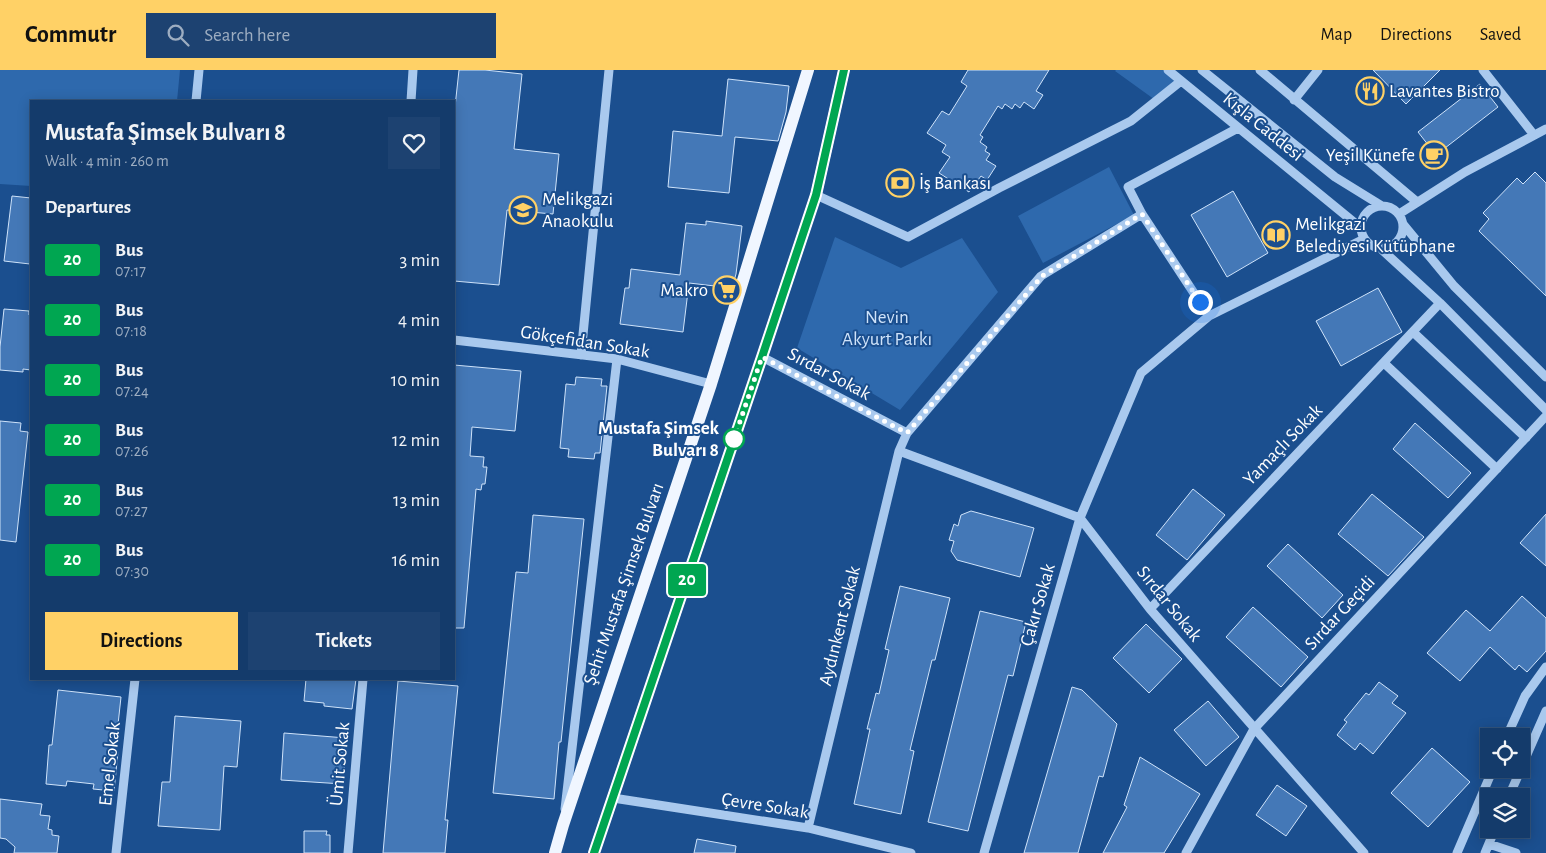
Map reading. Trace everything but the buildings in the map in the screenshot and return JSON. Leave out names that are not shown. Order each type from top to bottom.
[{"type":"main road","name":"Şehit Mustafa Şimsek Bulvarı","points":[[555,853],[711,384],[808,70]]},
{"type":"main road","points":[[594,853],[816,195],[844,70]]},
{"type":"street","points":[[196,100],[199,70]]},
{"type":"street","points":[[411,100],[413,70]]},
{"type":"street","points":[[581,355],[609,70]]},
{"type":"street","name":"Kışla Caddesi","points":[[1168,70],[1361,228]]},
{"type":"street","name":"Kışla Caddesi","points":[[1202,70],[1335,177],[1382,206]]},
{"type":"street","points":[[1260,70],[1417,202]]},
{"type":"street","points":[[1294,100],[1318,70]]},
{"type":"street","points":[[1483,70],[1534,135]]},
{"type":"street","points":[[816,195],[908,237],[999,188],[1131,122],[1181,81]]},
{"type":"street","points":[[1238,128],[1128,186],[1142,214],[1209,316],[1364,238]]},
{"type":"street","points":[[1399,214],[1465,172],[1546,129]]},
{"type":"street","points":[[1403,224],[1401,236],[1397,242],[1391,246],[1380,248],[1372,246],[1364,238],[1361,228],[1362,220],[1374,207],[1390,207],[1399,214],[1403,224],[1454,286],[1546,377]]},
{"type":"street","name":"Aydınkent Sokak","points":[[808,828],[899,451],[907,433],[1042,276],[1142,214]]},
{"type":"street","points":[[1380,248],[1440,304],[1546,410]]},
{"type":"street","name":"Yamaçlı Sokak","points":[[1150,609],[1440,304]]},
{"type":"street","name":"Çakır Sokak","points":[[984,853],[1080,518],[1141,373],[1209,316]]},
{"type":"street","points":[[1413,332],[1526,438]]},
{"type":"street","name":"Gökçefidan Sokak","points":[[455,340],[616,359],[711,384]]},
{"type":"street","name":"Sırdar Sokak","points":[[762,357],[907,433]]},
{"type":"street","points":[[563,825],[616,359]]},
{"type":"street","points":[[1384,363],[1497,468]]},
{"type":"street","name":"Sırdar Geçidi","points":[[1186,853],[1254,730],[1546,416]]},
{"type":"street","points":[[899,451],[1080,518]]},
{"type":"street","name":"Sırdar Sokak","points":[[1080,518],[1150,609],[1254,730],[1364,853]]},
{"type":"street","points":[[1511,728],[1525,696],[1546,667]]},
{"type":"street","name":"Emel Sokak","points":[[116,853],[136,680]]},
{"type":"street","name":"Ümit Sokak","points":[[348,853],[363,680]]},
{"type":"street","points":[[1530,747],[1546,711]]},
{"type":"street","points":[[1457,853],[1490,778]]},
{"type":"street","name":"Çevre Sokak","points":[[613,798],[808,828],[910,853]]},
{"type":"street","points":[[1484,853],[1491,838]]},
{"type":"street","points":[[1489,844],[1516,853]]},
{"type":"green space","points":[[0,70],[180,70],[177,100],[30,100],[30,186],[0,184]]},
{"type":"green space","points":[[1116,70],[1163,70],[1178,81],[1158,102]]},
{"type":"green space","points":[[1109,167],[1134,215],[1043,263],[1018,216]]},
{"type":"green space","name":"Nevin Akyurt Parkı","points":[[835,237],[901,268],[962,238],[998,292],[900,410],[797,348]]},
{"type":"bus line","name":"20","points":[[594,853],[816,195],[844,70]]},
{"type":"place","name":"Lavantes Bistro","points":[[1370,91]]},
{"type":"place","name":"Yeşil Künefe","points":[[1434,155]]},
{"type":"place","name":"İş Bankası","points":[[900,183]]},
{"type":"place","name":"Melikgazi Anaokulu","points":[[523,210]]},
{"type":"place","name":"Melikgazi Belediyesi Kütüphane","points":[[1276,235]]},
{"type":"place","name":"Makro","points":[[727,290]]},
{"type":"place","name":"Mustafa Şimsek Bulvarı 8","points":[[734,439]]},
{"type":"route","points":[[734,439],[762,357],[907,433],[1042,276],[1142,214],[1200,302]]}]
